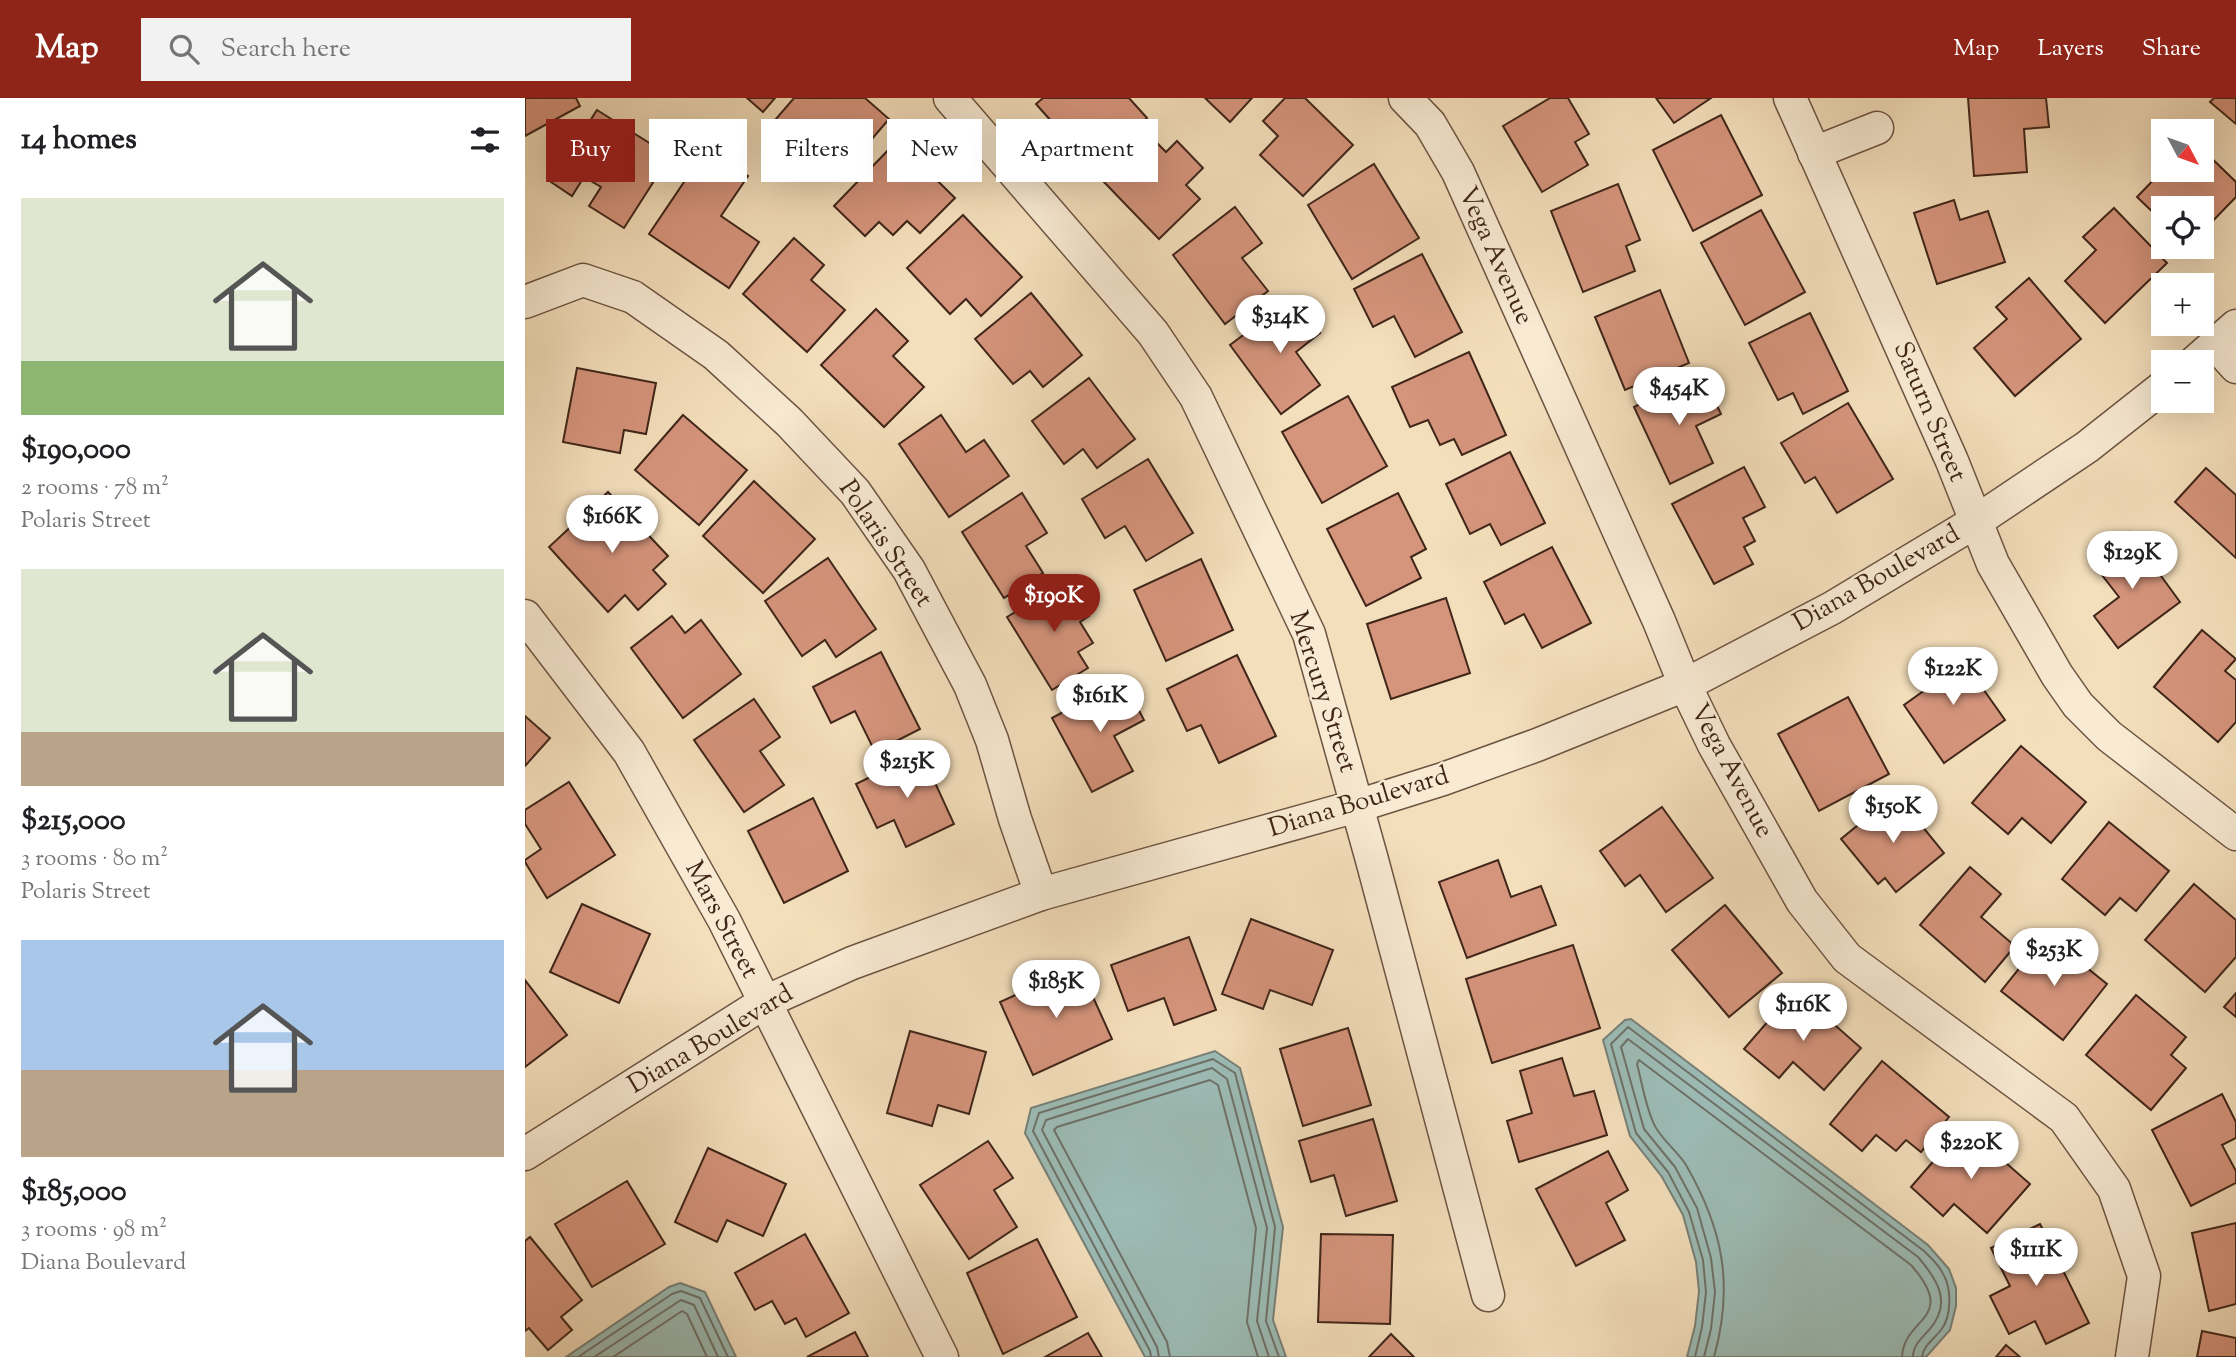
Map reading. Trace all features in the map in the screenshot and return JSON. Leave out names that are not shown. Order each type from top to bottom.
[{"type":"street","name":"Mercury Street","points":[[950,98],[1153,333],[1196,397],[1309,634],[1488,1294]]},
{"type":"street","name":"Vega Avenue","points":[[1405,98],[1430,124],[1458,172],[1659,621],[1685,685],[1714,745],[1803,901],[1847,958],[2064,1118],[2114,1189],[2144,1276],[2132,1357]]},
{"type":"street","name":"Saturn Street","points":[[1790,98],[1952,461],[1975,522],[2001,579],[2056,675],[2078,705],[2109,736],[2236,834]]},
{"type":"street","points":[[1814,153],[1877,128]]},
{"type":"street","name":"Polaris Street","points":[[525,302],[583,279],[633,297],[716,355],[789,422],[855,492],[909,570],[970,685],[992,740],[1041,894]]},
{"type":"street","name":"Diana Boulevard","points":[[525,1154],[765,1002],[852,963],[1041,894],[1357,806],[1443,779],[1537,745],[1685,685],[1832,608],[1975,522],[2087,447],[2151,396]]},
{"type":"street","name":"Mars Street","points":[[525,616],[629,752],[724,920],[942,1357]]},
{"type":"water","points":[[1631,1019],[1928,1245],[1949,1269],[1956,1288],[1956,1306],[1950,1330],[1926,1357],[1687,1357],[1695,1326],[1699,1291],[1696,1262],[1683,1215],[1662,1177],[1630,1136],[1603,1040],[1625,1020]]},
{"type":"water","points":[[1215,1051],[1240,1068],[1283,1227],[1273,1320],[1286,1357],[1145,1357],[1025,1133],[1031,1108]]},
{"type":"water","points":[[680,1283],[705,1292],[736,1357],[566,1357],[669,1287]]},
{"type":"building","points":[[525,98],[576,98],[580,106],[556,119],[546,119],[546,125],[525,136]]},
{"type":"building","points":[[747,98],[775,98],[763,112]]},
{"type":"building","points":[[794,98],[865,98],[889,119],[873,138],[873,119],[776,119]]},
{"type":"building","points":[[1043,98],[1129,98],[1147,118],[1049,119],[1036,104]]},
{"type":"building","points":[[1205,98],[1252,98],[1230,122]]},
{"type":"building","points":[[1285,98],[1305,98],[1353,145],[1303,196],[1260,155],[1278,136],[1263,121]]},
{"type":"building","points":[[1550,98],[1568,98],[1589,134],[1575,142],[1588,165],[1542,192],[1503,126]]},
{"type":"building","points":[[1656,98],[1711,98],[1674,123]]},
{"type":"building","points":[[1968,98],[2046,98],[2049,127],[2024,129],[2027,172],[1974,176]]},
{"type":"building","points":[[2214,98],[2236,98],[2236,124],[2210,102]]},
{"type":"building","points":[[597,110],[611,119],[591,119]]},
{"type":"building","points":[[1721,115],[1762,195],[1693,231],[1653,150]]},
{"type":"building","points":[[635,134],[649,143],[649,182],[653,182],[624,228],[589,206],[601,187],[592,182],[635,182]]},
{"type":"building","points":[[1177,141],[1203,168],[1186,185],[1200,199],[1159,239],[1104,182],[1158,182],[1158,144],[1166,152]]},
{"type":"building","points":[[887,151],[887,182],[939,182],[955,198],[920,233],[907,221],[893,235],[879,222],[865,236],[834,206],[857,182],[873,182],[873,166]]},
{"type":"building","points":[[2214,161],[2236,182],[2236,197],[2214,220],[2214,196],[2151,196],[2151,210],[2137,197],[2151,182],[2214,182]]},
{"type":"building","points":[[1374,164],[1419,238],[1352,279],[1308,205]]},
{"type":"building","points":[[551,182],[581,182],[572,196]]},
{"type":"building","points":[[684,182],[744,182],[721,216],[759,242],[729,288],[649,234]]},
{"type":"building","points":[[1618,184],[1640,240],[1626,246],[1635,271],[1583,292],[1551,211]]},
{"type":"building","points":[[1954,200],[1960,220],[1988,211],[2005,262],[1937,284],[1914,213]]},
{"type":"building","points":[[1235,207],[1262,243],[1242,258],[1268,291],[1225,324],[1173,255]]},
{"type":"building","points":[[2114,208],[2151,246],[2151,259],[2163,259],[2167,263],[2157,273],[2151,273],[2151,278],[2105,323],[2065,281],[2096,250],[2083,237]]},
{"type":"building","points":[[1761,210],[1805,292],[1745,325],[1701,243]]},
{"type":"building","points":[[963,215],[1022,277],[981,316],[966,299],[950,314],[907,268]]},
{"type":"building","points":[[794,238],[824,265],[811,280],[845,310],[807,352],[743,294]]},
{"type":"building","points":[[1422,254],[1462,332],[1415,357],[1394,316],[1373,327],[1354,289]]},
{"type":"building","points":[[2029,278],[2081,339],[2015,396],[1974,348],[2007,319],[1996,307]]},
{"type":"building","points":[[1660,290],[1689,363],[1625,390],[1595,317]]},
{"type":"building","points":[[1031,293],[1082,355],[1043,387],[1030,371],[1013,384],[975,339]]},
{"type":"building","points":[[1294,297],[1320,333],[1296,352],[1320,385],[1281,414],[1230,345]]},
{"type":"building","points":[[876,309],[908,341],[893,356],[924,387],[884,427],[821,365]]},
{"type":"building","points":[[1810,313],[1848,391],[1803,414],[1793,393],[1778,400],[1749,343]]},
{"type":"building","points":[[1469,352],[1506,435],[1462,455],[1454,439],[1440,445],[1428,420],[1410,427],[1392,387]]},
{"type":"building","points":[[577,368],[656,383],[646,434],[624,430],[620,453],[563,442]]},
{"type":"building","points":[[1702,374],[1721,414],[1696,426],[1713,463],[1670,484],[1634,407]]},
{"type":"building","points":[[1089,378],[1135,439],[1097,468],[1083,449],[1064,464],[1032,421]]},
{"type":"building","points":[[1348,396],[1387,466],[1322,503],[1282,432]]},
{"type":"building","points":[[1848,403],[1893,479],[1837,513],[1815,477],[1805,483],[1781,443]]},
{"type":"building","points":[[683,415],[747,470],[699,525],[635,470]]},
{"type":"building","points":[[941,415],[966,452],[984,440],[1009,476],[949,517],[899,444]]},
{"type":"building","points":[[1510,452],[1545,523],[1501,545],[1490,524],[1470,534],[1446,484]]},
{"type":"building","points":[[1148,459],[1193,533],[1146,561],[1125,526],[1105,538],[1082,499]]},
{"type":"building","points":[[1744,467],[1765,507],[1743,518],[1755,541],[1744,547],[1753,564],[1714,584],[1672,504]]},
{"type":"building","points":[[2206,468],[2236,495],[2236,558],[2175,502]]},
{"type":"building","points":[[754,481],[815,539],[763,593],[703,536]]},
{"type":"building","points":[[608,492],[668,556],[653,570],[666,584],[638,610],[625,595],[608,612],[549,547]]},
{"type":"building","points":[[1022,493],[1047,533],[1026,546],[1043,573],[1004,598],[962,532]]},
{"type":"building","points":[[1398,493],[1426,549],[1411,557],[1421,578],[1366,606],[1327,529]]},
{"type":"building","points":[[2129,532],[2180,602],[2118,648],[2094,616],[2119,597],[2091,561]]},
{"type":"building","points":[[1552,547],[1591,623],[1542,648],[1524,614],[1505,624],[1484,582]]},
{"type":"building","points":[[828,558],[876,629],[836,657],[825,640],[802,656],[765,601]]},
{"type":"building","points":[[1201,559],[1233,630],[1166,661],[1134,590]]},
{"type":"building","points":[[1068,580],[1089,616],[1080,622],[1093,643],[1078,652],[1088,668],[1052,690],[1007,617]]},
{"type":"building","points":[[1446,598],[1470,673],[1391,699],[1367,624]]},
{"type":"building","points":[[672,616],[685,633],[701,620],[741,674],[683,718],[631,648]]},
{"type":"building","points":[[2202,630],[2236,659],[2225,671],[2236,680],[2236,722],[2218,742],[2154,687]]},
{"type":"building","points":[[1955,649],[2005,720],[1944,763],[1904,705],[1929,687],[1920,674]]},
{"type":"building","points":[[881,652],[920,729],[875,752],[855,711],[831,723],[813,687]]},
{"type":"building","points":[[1237,655],[1276,736],[1219,763],[1201,725],[1187,731],[1167,689]]},
{"type":"building","points":[[1123,680],[1144,720],[1114,736],[1133,771],[1092,792],[1052,718]]},
{"type":"building","points":[[1848,697],[1889,774],[1819,811],[1778,734]]},
{"type":"building","points":[[754,699],[780,737],[760,751],[784,785],[744,812],[694,740]]},
{"type":"building","points":[[525,716],[550,738],[525,766]]},
{"type":"building","points":[[2021,746],[2086,802],[2051,843],[2022,818],[2008,834],[1972,803]]},
{"type":"building","points":[[921,752],[954,824],[906,847],[894,820],[877,828],[856,784]]},
{"type":"building","points":[[569,782],[615,855],[547,898],[525,862],[541,849],[525,824],[525,810]]},
{"type":"building","points":[[1896,794],[1944,853],[1896,892],[1885,878],[1878,884],[1841,839]]},
{"type":"building","points":[[813,798],[848,871],[784,903],[748,831]]},
{"type":"building","points":[[1662,807],[1713,878],[1666,912],[1640,875],[1625,886],[1600,851]]},
{"type":"building","points":[[2109,822],[2169,871],[2136,911],[2120,898],[2105,915],[2062,879]]},
{"type":"building","points":[[1498,860],[1511,897],[1541,886],[1556,925],[1467,958],[1439,882]]},
{"type":"building","points":[[1970,867],[2001,894],[1981,917],[2015,946],[1985,982],[1920,925]]},
{"type":"building","points":[[2194,884],[2236,920],[2236,957],[2205,992],[2145,940]]},
{"type":"building","points":[[582,904],[650,934],[619,1003],[550,972]]},
{"type":"building","points":[[1725,905],[1782,973],[1729,1017],[1672,950]]},
{"type":"building","points":[[1251,919],[1333,950],[1312,1005],[1270,990],[1263,1009],[1222,994]]},
{"type":"building","points":[[2046,935],[2107,984],[2063,1040],[2001,991]]},
{"type":"building","points":[[1189,937],[1216,1010],[1174,1025],[1164,998],[1128,1011],[1111,965]]},
{"type":"building","points":[[1573,945],[1600,1028],[1492,1063],[1466,979]]},
{"type":"building","points":[[1079,966],[1112,1039],[1033,1075],[1000,1002]]},
{"type":"building","points":[[525,980],[567,1035],[525,1067]]},
{"type":"building","points":[[1795,990],[1861,1048],[1824,1090],[1793,1062],[1779,1078],[1744,1049]]},
{"type":"building","points":[[2236,993],[2236,1017],[2224,1007]]},
{"type":"building","points":[[2136,995],[2186,1037],[2171,1055],[2186,1068],[2151,1110],[2086,1055]]},
{"type":"building","points":[[1348,1028],[1371,1105],[1303,1126],[1280,1049]]},
{"type":"building","points":[[910,1031],[986,1052],[969,1114],[938,1105],[932,1126],[887,1113]]},
{"type":"building","points":[[1562,1058],[1574,1096],[1594,1091],[1607,1135],[1519,1162],[1507,1121],[1532,1113],[1520,1071]]},
{"type":"building","points":[[1882,1061],[1949,1117],[1921,1152],[1906,1140],[1896,1151],[1876,1135],[1862,1151],[1830,1124]]},
{"type":"building","points":[[2222,1094],[2236,1122],[2236,1138],[2222,1145],[2236,1171],[2236,1183],[2191,1206],[2152,1130]]},
{"type":"building","points":[[1373,1119],[1397,1201],[1346,1216],[1334,1175],[1311,1182],[1299,1141]]},
{"type":"building","points":[[1964,1126],[2030,1184],[1987,1233],[1954,1204],[1943,1216],[1911,1187]]},
{"type":"building","points":[[988,1141],[1013,1178],[994,1190],[1017,1227],[969,1259],[920,1185]]},
{"type":"building","points":[[708,1148],[786,1184],[763,1236],[727,1220],[717,1242],[675,1222]]},
{"type":"building","points":[[1608,1151],[1628,1190],[1606,1203],[1625,1240],[1576,1266],[1536,1189]]},
{"type":"building","points":[[627,1181],[665,1244],[592,1287],[555,1224]]},
{"type":"building","points":[[2236,1223],[2236,1304],[2209,1311],[2192,1233]]},
{"type":"building","points":[[2040,1224],[2089,1323],[2046,1344],[2035,1321],[2009,1334],[1990,1296],[2010,1286],[1991,1248]]},
{"type":"building","points":[[805,1234],[849,1313],[806,1337],[796,1318],[785,1324],[772,1301],[755,1310],[735,1273]]},
{"type":"building","points":[[1321,1234],[1393,1235],[1390,1324],[1318,1322]]},
{"type":"building","points":[[530,1237],[582,1300],[561,1317],[572,1330],[548,1350],[529,1328],[525,1331],[525,1241]]},
{"type":"building","points":[[1037,1239],[1077,1317],[1003,1354],[967,1273]]},
{"type":"building","points":[[2202,1331],[2236,1338],[2236,1357],[2197,1357]]},
{"type":"building","points":[[855,1332],[868,1357],[807,1357]]},
{"type":"building","points":[[1088,1333],[1102,1357],[1045,1357]]},
{"type":"building","points":[[1391,1334],[1414,1357],[1369,1357]]},
{"type":"building","points":[[2006,1345],[2020,1357],[1996,1357]]}]
